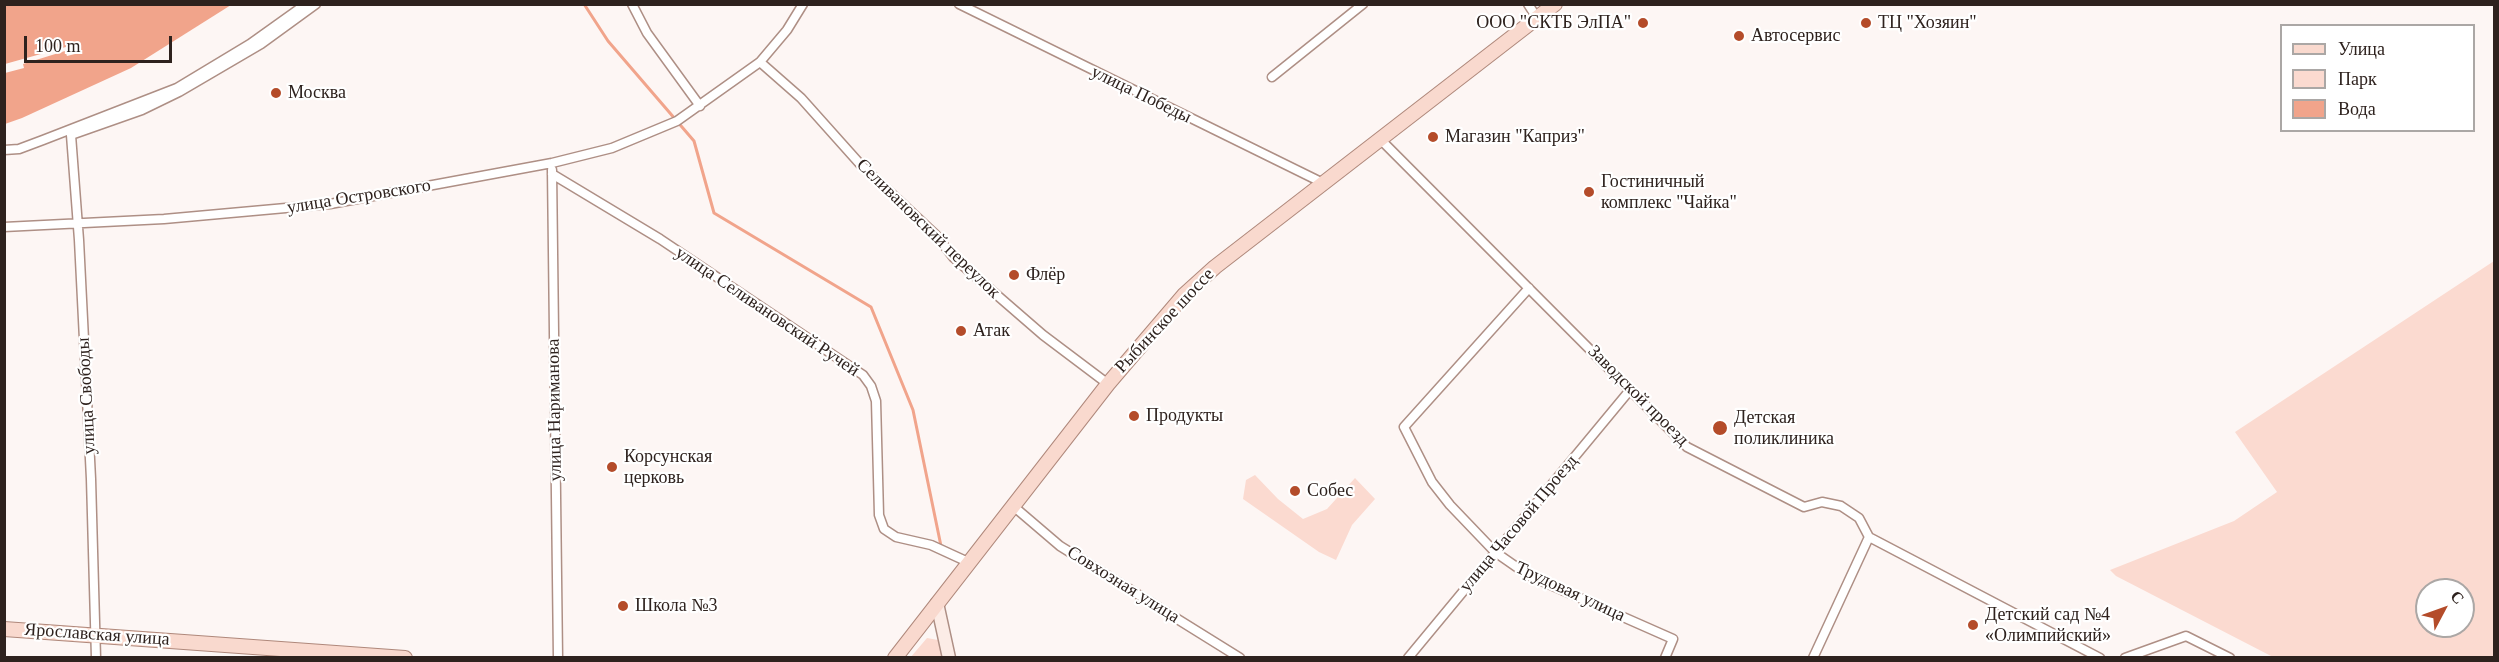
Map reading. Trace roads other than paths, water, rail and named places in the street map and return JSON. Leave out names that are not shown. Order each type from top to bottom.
[{"type":"main road","name":"Рыбинское шоссе","points":[[895,657],[1108,384],[1184,295],[1215,267],[1555,4]]},
{"type":"main road","points":[[937,603],[949,657]]},
{"type":"main road","name":"Ярославская улица","points":[[4,629],[405,657]]},
{"type":"street","points":[[4,150],[43,140],[177,88],[250,44],[306,4]]},
{"type":"street","name":"улица Свободы","points":[[96,657],[91,479],[78,222],[71,135],[142,110],[179,93],[261,44],[316,4]]},
{"type":"street","points":[[632,4],[647,33],[700,106]]},
{"type":"street","name":"улица Островского","points":[[4,227],[164,219],[330,204],[552,163],[612,148],[677,121],[760,62],[782,36],[803,4]]},
{"type":"street","name":"улица Победы","points":[[959,4],[1323,183]]},
{"type":"street","points":[[1272,77],[1363,4]]},
{"type":"street","points":[[1528,4],[1537,18]]},
{"type":"street","name":"Селивановский переулок","points":[[760,62],[801,98],[860,164],[936,235],[953,257],[1043,335],[1108,384]]},
{"type":"street","name":"Заводской проезд","points":[[1380,139],[1672,433],[1695,452],[1804,507],[1822,502],[1841,507],[1859,518],[1869,537],[2100,657]]},
{"type":"street","name":"улица Нариманова","points":[[552,163],[558,657]]},
{"type":"street","name":"улица Селивановский Ручей","points":[[552,174],[660,238],[863,375],[876,401],[879,515],[884,529],[896,537],[931,545],[968,562]]},
{"type":"street","name":"Трудовая улица","points":[[1528,288],[1404,427],[1432,482],[1450,505],[1495,552],[1528,575],[1673,639],[1665,657]]},
{"type":"street","name":"улица Часовой Проезд","points":[[1408,657],[1630,390]]},
{"type":"street","name":"Совхозная улица","points":[[1012,505],[1060,546],[1240,657]]},
{"type":"street","points":[[1813,657],[1869,537]]},
{"type":"street","points":[[2125,657],[2186,636],[2230,657]]},
{"type":"water","points":[[5,5],[231,5],[131,68],[5,124]]},
{"type":"waterway","points":[[584,4],[608,41],[694,141],[714,213],[871,307],[913,410],[941,546]]},
{"type":"place","name":"ООО \"СКТБ ЭлПА\"","points":[[1643,23]]},
{"type":"place","name":"ТЦ \"Хозяин\"","points":[[1866,23]]},
{"type":"place","name":"Автосервис","points":[[1739,36]]},
{"type":"place","name":"Москва","points":[[276,93]]},
{"type":"place","name":"Магазин \"Каприз\"","points":[[1433,137]]},
{"type":"place","name":"Гостиничный комплекс \"Чайка\"","points":[[1589,192]]},
{"type":"place","name":"Флёр","points":[[1014,275]]},
{"type":"place","name":"Атак","points":[[961,331]]},
{"type":"place","name":"Продукты","points":[[1134,416]]},
{"type":"place","name":"Детская поликлиника","points":[[1720,428]]},
{"type":"place","name":"Корсунская церковь","points":[[612,467]]},
{"type":"place","name":"Собес","points":[[1295,491]]},
{"type":"place","name":"Школа №3","points":[[623,606]]},
{"type":"place","name":"Детский сад №4 «Олимпийский»","points":[[1973,625]]}]
